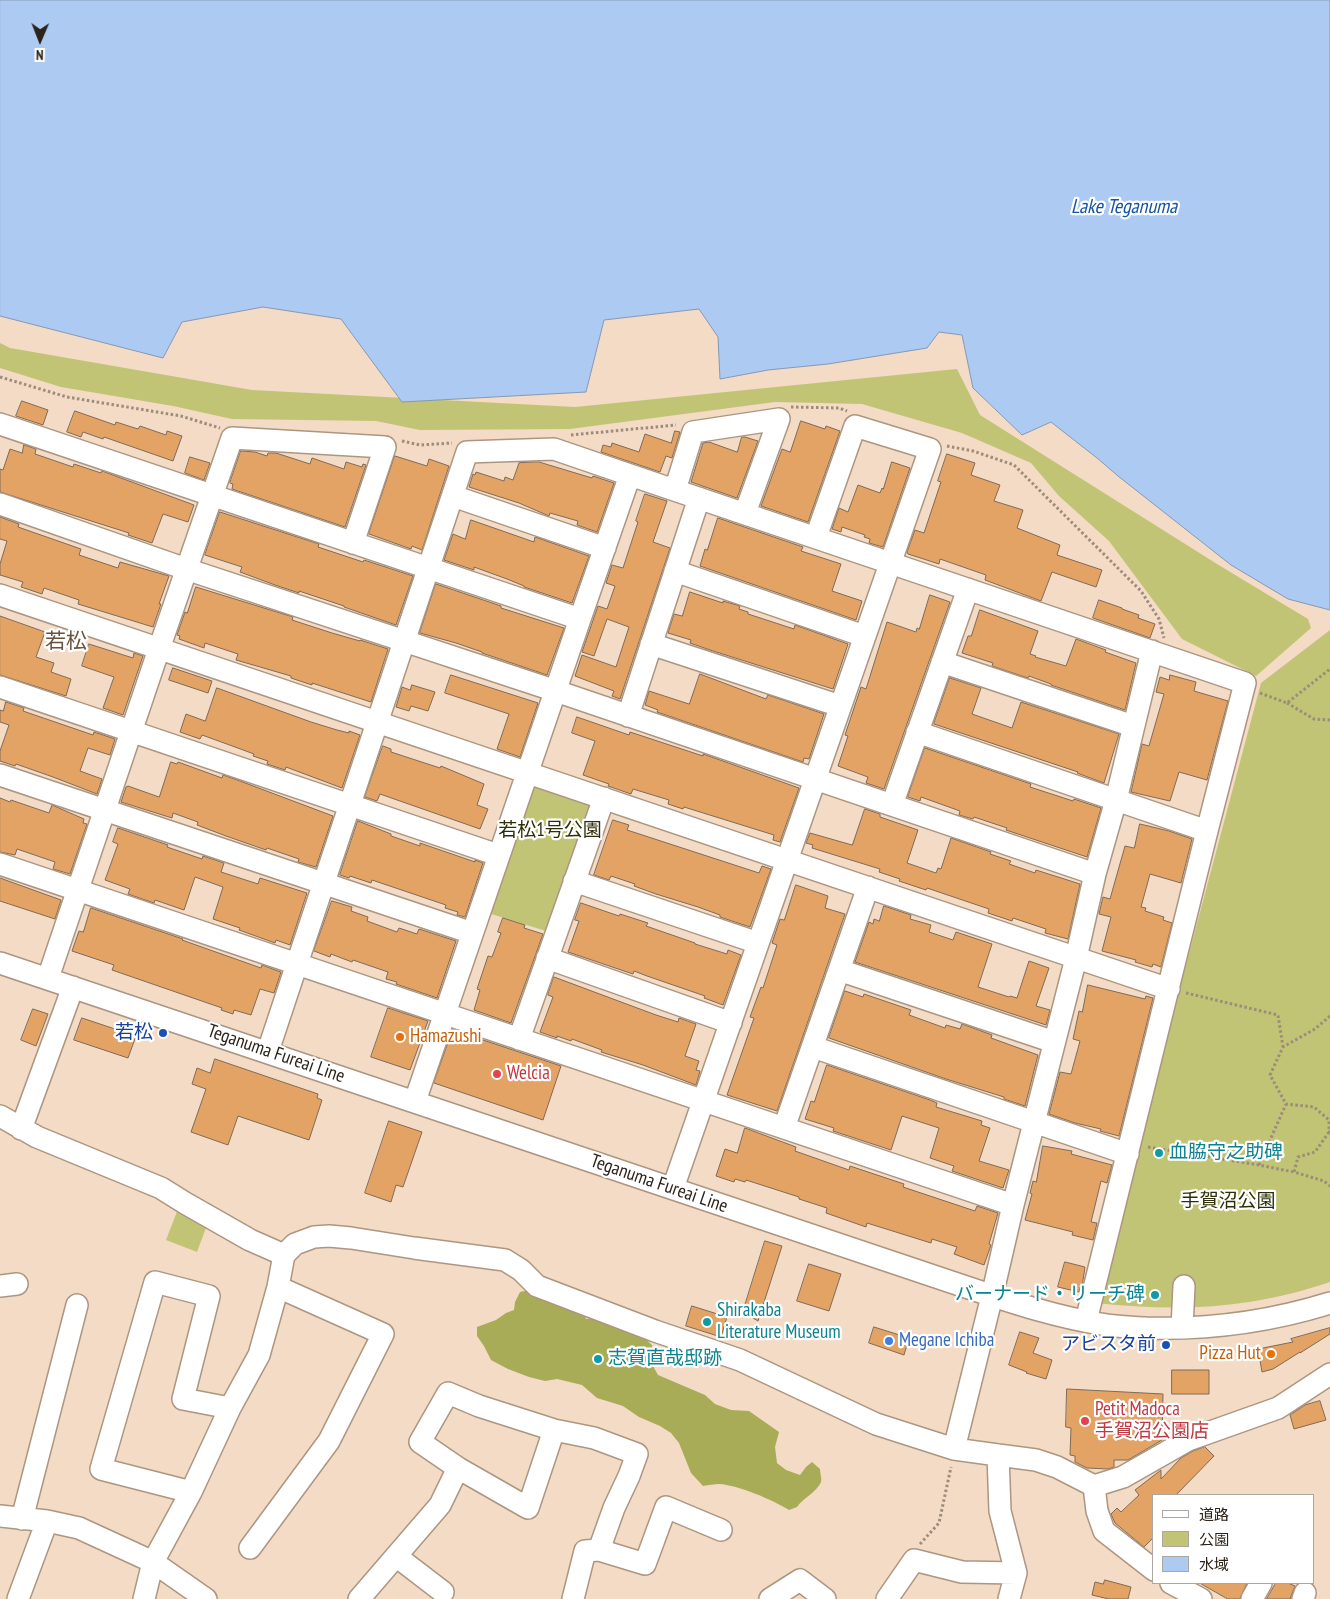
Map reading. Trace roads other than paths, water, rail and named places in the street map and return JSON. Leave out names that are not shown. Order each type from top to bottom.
[{"type":"street","points":[[675,490],[693,432],[779,419],[745,513]]},
{"type":"street","points":[[0,424],[580,619]]},
{"type":"street","points":[[673,1188],[930,449],[855,426],[816,537]]},
{"type":"street","points":[[48,978],[232,438],[385,447],[353,542]]},
{"type":"street","points":[[268,1051],[349,805],[406,641],[467,452],[554,449],[968,589],[1159,647],[1245,683],[1169,989],[1137,1155],[1086,1321]]},
{"type":"street","points":[[415,1102],[630,474]]},
{"type":"street","points":[[453,496],[605,548]]},
{"type":"street","points":[[628,716],[699,498]]},
{"type":"street","points":[[0,504],[186,569],[556,691],[1095,874]]},
{"type":"street","points":[[675,571],[864,636]]},
{"type":"street","points":[[892,805],[968,589]]},
{"type":"street","points":[[0,595],[1169,989]]},
{"type":"street","points":[[651,644],[840,706]]},
{"type":"street","points":[[954,1449],[1013,1205],[1076,958],[1095,874],[1116,800],[1133,726],[1159,647]]},
{"type":"street","points":[[942,662],[1133,726]]},
{"type":"street","points":[[0,687],[498,855]]},
{"type":"street","points":[[917,732],[1207,830]]},
{"type":"street","points":[[0,775],[472,933]]},
{"type":"street","points":[[519,1039],[604,798]]},
{"type":"street","points":[[0,864],[1013,1205]]},
{"type":"street","points":[[574,881],[758,943]]},
{"type":"street","points":[[784,1128],[868,888]]},
{"type":"street","points":[[548,958],[731,1023]]},
{"type":"street","name":"Teganuma Fureai Line","points":[[0,963],[268,1051],[992,1296],[1040,1310],[1103,1325],[1182,1328],[1243,1324],[1296,1313],[1330,1303]]},
{"type":"street","points":[[839,970],[1054,1042]]},
{"type":"street","points":[[21,1129],[73,987]]},
{"type":"street","points":[[812,1047],[1137,1155]]},
{"type":"street","points":[[0,1116],[37,1137],[161,1188],[250,1240],[284,1254]]},
{"type":"street","points":[[144,1599],[153,1562],[191,1492],[230,1408],[259,1355],[278,1286],[284,1254],[295,1244],[314,1238],[329,1236],[351,1238],[505,1260],[521,1270],[537,1286],[655,1331],[740,1360],[876,1424],[954,1449],[1036,1460],[1057,1467],[1094,1486],[1123,1477],[1188,1440],[1278,1408],[1330,1374]]},
{"type":"street","points":[[191,1492],[101,1469],[155,1282],[210,1296],[184,1399],[230,1408]]},
{"type":"street","points":[[250,1548],[329,1442],[383,1334],[278,1286]]},
{"type":"street","points":[[1182,1328],[1184,1286]]},
{"type":"street","points":[[22,1519],[77,1305]]},
{"type":"street","points":[[554,1430],[528,1508],[458,1468],[420,1442],[448,1393],[479,1406],[554,1430],[594,1438],[638,1454],[598,1550]]},
{"type":"street","points":[[998,1455],[1000,1511],[1016,1573],[1009,1599]]},
{"type":"street","points":[[359,1599],[440,1505],[458,1468]]},
{"type":"street","points":[[1094,1486],[1097,1511],[1104,1531],[1152,1568]]},
{"type":"street","points":[[573,1599],[586,1551],[598,1550],[645,1564],[666,1507],[721,1530]]},
{"type":"street","points":[[0,1516],[79,1528],[153,1562],[206,1599]]},
{"type":"street","points":[[18,1599],[47,1522]]},
{"type":"street","points":[[396,1556],[443,1592]]},
{"type":"street","points":[[887,1599],[914,1560],[962,1572],[1016,1573]]},
{"type":"street","points":[[770,1599],[800,1580],[825,1599]]},
{"type":"street","points":[[1174,1584],[1198,1592]]},
{"type":"street","points":[[1252,1599],[1260,1584]]},
{"type":"water","name":"Lake Teganuma","points":[[0,0],[1330,0],[1330,610],[1288,599],[1231,565],[1051,422],[1022,435],[973,388],[962,335],[939,332],[927,348],[828,364],[768,370],[720,379],[718,337],[699,309],[604,320],[586,392],[402,402],[341,319],[263,307],[182,322],[163,358],[0,316]]},
{"type":"place","name":"若松","points":[[163,1033]]},
{"type":"place","name":"Hamazushi","points":[[400,1037]]},
{"type":"place","name":"Welcia","points":[[497,1074]]},
{"type":"place","name":"血脇守之助碑","points":[[1159,1153]]},
{"type":"place","name":"バーナード・リーチ碑","points":[[1155,1295]]},
{"type":"place","name":"Shirakaba Literature Museum","points":[[707,1322]]},
{"type":"place","name":"Megane Ichiba","points":[[889,1341]]},
{"type":"place","name":"アビスタ前","points":[[1166,1345]]},
{"type":"place","name":"Pizza Hut","points":[[1271,1354]]},
{"type":"place","name":"志賀直哉邸跡","points":[[598,1359]]},
{"type":"place","name":"Petit Madoca 手賀沼公園店","points":[[1085,1421]]},
{"type":"district","name":"若松","points":[[66,642]]},
{"type":"park label","name":"若松1号公園","points":[[550,831]]},
{"type":"park label","name":"手賀沼公園","points":[[1228,1202]]}]
